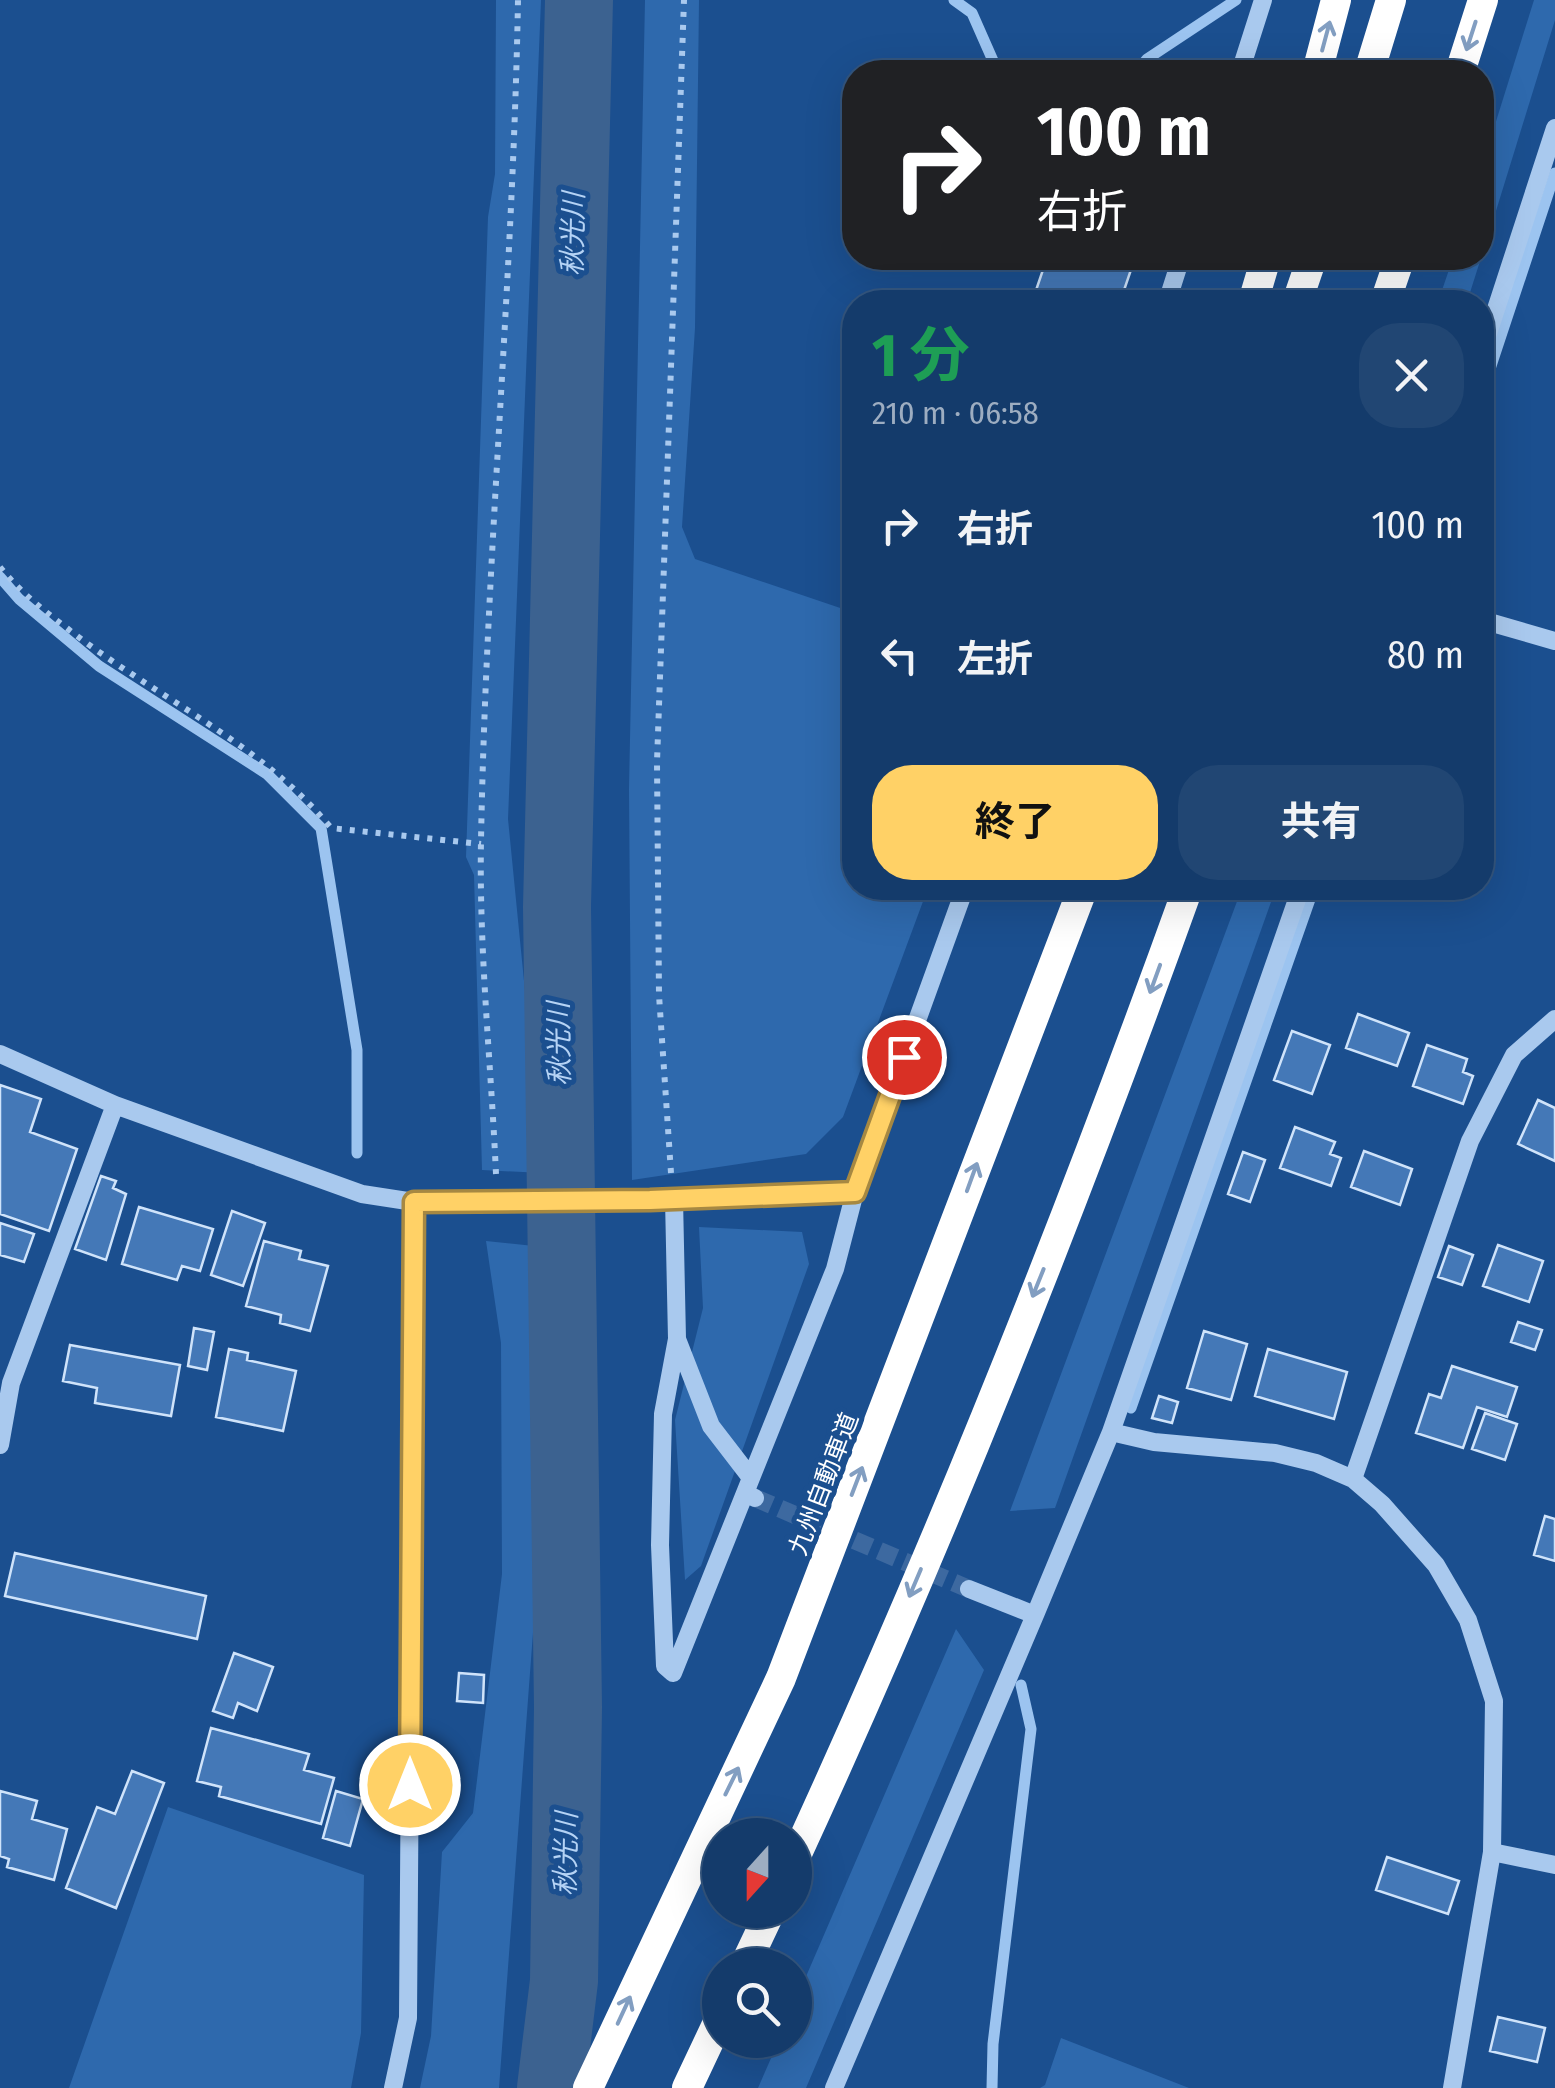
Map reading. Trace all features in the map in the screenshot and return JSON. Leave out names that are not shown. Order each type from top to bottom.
[{"type":"highway","points":[[1320,60],[1336,0]]},
{"type":"highway","points":[[1374,60],[1391,0]]},
{"type":"highway","points":[[1464,60],[1483,0]]},
{"type":"highway","name":"九州自動車道","points":[[588,2088],[781,1678],[1078,900]]},
{"type":"highway","points":[[812,1821],[859,1720],[995,1392],[1120,1077],[1184,900]]},
{"type":"highway","points":[[687,2088],[702,2056]]},
{"type":"street","points":[[1244,60],[1263,0]]},
{"type":"street","points":[[1494,315],[1555,128]]},
{"type":"street","points":[[1494,623],[1555,641]]},
{"type":"street","points":[[674,1199],[676,1340],[663,1414],[660,1545],[665,1666],[673,1673],[750,1490],[835,1269],[855,1192],[961,900]]},
{"type":"street","points":[[834,2088],[1111,1432],[1296,900]]},
{"type":"street","points":[[1353,1479],[1470,1141],[1514,1054],[1555,1018]]},
{"type":"street","points":[[0,1054],[115,1105],[362,1194],[414,1202],[650,1200],[855,1192]]},
{"type":"street","points":[[0,1445],[11,1383],[115,1105]]},
{"type":"street","points":[[393,2088],[408,2018],[414,1202]]},
{"type":"street","points":[[676,1340],[711,1426],[750,1490]]},
{"type":"street","points":[[1111,1432],[1154,1442],[1276,1454],[1316,1463],[1353,1479],[1382,1504],[1436,1565],[1468,1620],[1494,1701],[1492,1852],[1452,2088]]},
{"type":"street","points":[[970,1589],[1035,1616]]},
{"type":"street","points":[[1492,1852],[1555,1865]]},
{"type":"path","points":[[507,1200],[481,844],[514,195],[518,0]]},
{"type":"path","points":[[674,1199],[659,996],[657,762],[684,0]]},
{"type":"path","points":[[0,568],[18,590],[95,650],[271,766],[304,795],[331,828],[481,844]]},
{"type":"shaded area","points":[[496,0],[541,0],[508,819],[543,1173],[482,1170],[474,875],[466,857],[488,217],[495,174]]},
{"type":"shaded area","points":[[645,0],[699,0],[695,328],[682,527],[695,559],[842,609],[842,900],[924,900],[843,1117],[806,1154],[632,1180],[629,789]]},
{"type":"shaded area","points":[[1534,0],[1555,0],[1555,20],[1494,217],[1494,128]]},
{"type":"shaded area","points":[[1449,270],[1477,270],[1471,290],[1442,290]]},
{"type":"shaded area","points":[[1238,900],[1272,900],[1055,1508],[1010,1511]]},
{"type":"shaded area","points":[[699,1227],[802,1232],[809,1264],[701,1566],[685,1580],[675,1420],[703,1308]]},
{"type":"shaded area","points":[[486,1241],[534,1246],[537,1579],[499,2088],[420,2088],[431,2036],[442,1852],[473,1813],[502,1574],[501,1343]]},
{"type":"shaded area","points":[[956,1629],[984,1670],[806,2088],[758,2088],[771,2058],[812,2058],[812,1963]]},
{"type":"shaded area","points":[[168,1807],[364,1875],[361,2033],[351,2088],[69,2088]]},
{"type":"shaded area","points":[[1061,2038],[1189,2088],[1040,2088],[1045,2085]]},
{"type":"building","points":[[1043,270],[1131,270],[1124,290],[1036,290]]},
{"type":"building","points":[[1358,1014],[1409,1033],[1397,1066],[1346,1048]]},
{"type":"building","points":[[1292,1031],[1330,1045],[1312,1094],[1274,1080]]},
{"type":"building","points":[[1427,1045],[1467,1059],[1463,1072],[1473,1076],[1463,1104],[1413,1086]]},
{"type":"building","points":[[0,1085],[41,1099],[30,1132],[77,1149],[49,1231],[0,1214]]},
{"type":"building","points":[[1538,1100],[1555,1108],[1555,1161],[1518,1144]]},
{"type":"building","points":[[1295,1127],[1335,1142],[1330,1154],[1341,1158],[1331,1186],[1280,1168]]},
{"type":"building","points":[[1364,1151],[1412,1169],[1400,1205],[1351,1187]]},
{"type":"building","points":[[1243,1152],[1265,1160],[1250,1202],[1228,1194]]},
{"type":"building","points":[[101,1176],[116,1181],[113,1188],[126,1194],[106,1260],[75,1249]]},
{"type":"building","points":[[139,1207],[213,1229],[200,1271],[182,1266],[177,1280],[122,1264]]},
{"type":"building","points":[[232,1211],[265,1223],[243,1286],[211,1275]]},
{"type":"building","points":[[0,1223],[34,1234],[24,1262],[0,1255]]},
{"type":"building","points":[[264,1241],[301,1251],[299,1259],[328,1266],[310,1331],[280,1323],[281,1315],[246,1306]]},
{"type":"building","points":[[1498,1245],[1543,1261],[1529,1302],[1483,1286]]},
{"type":"building","points":[[1449,1246],[1473,1255],[1462,1285],[1438,1277]]},
{"type":"building","points":[[1518,1322],[1542,1330],[1535,1350],[1511,1342]]},
{"type":"building","points":[[194,1328],[214,1332],[207,1370],[188,1366]]},
{"type":"building","points":[[1204,1331],[1247,1344],[1231,1400],[1187,1388]]},
{"type":"building","points":[[70,1345],[180,1365],[171,1416],[95,1403],[97,1388],[63,1381]]},
{"type":"building","points":[[229,1349],[248,1353],[247,1360],[296,1371],[283,1431],[216,1417]]},
{"type":"building","points":[[1268,1349],[1347,1372],[1334,1419],[1255,1396]]},
{"type":"building","points":[[1452,1366],[1517,1387],[1507,1417],[1477,1407],[1463,1448],[1416,1433],[1429,1394],[1441,1398]]},
{"type":"building","points":[[1159,1396],[1178,1402],[1172,1423],[1152,1418]]},
{"type":"building","points":[[1485,1413],[1517,1424],[1505,1460],[1472,1449]]},
{"type":"building","points":[[1545,1516],[1555,1519],[1555,1561],[1534,1555]]},
{"type":"building","points":[[15,1553],[206,1596],[197,1639],[5,1596]]},
{"type":"building","points":[[234,1653],[273,1667],[257,1711],[238,1703],[233,1718],[213,1711]]},
{"type":"building","points":[[459,1673],[484,1675],[483,1703],[457,1701]]},
{"type":"building","points":[[211,1728],[309,1754],[304,1770],[334,1778],[321,1824],[219,1796],[221,1787],[197,1781]]},
{"type":"building","points":[[132,1771],[164,1783],[116,1908],[66,1888],[97,1807],[115,1814]]},
{"type":"building","points":[[0,1791],[37,1801],[32,1819],[67,1829],[54,1880],[7,1867],[9,1859],[0,1856]]},
{"type":"building","points":[[336,1791],[363,1799],[350,1846],[323,1838]]},
{"type":"building","points":[[1387,1857],[1459,1881],[1448,1914],[1376,1890]]},
{"type":"building","points":[[1498,2017],[1545,2028],[1537,2062],[1490,2051]]},
{"type":"waterway","name":"秋光川","points":[[551,2088],[564,1981],[568,1707],[557,907],[579,0]]},
{"type":"waterway","points":[[954,0],[972,13],[993,60]]},
{"type":"waterway","points":[[1146,60],[1236,0]]},
{"type":"waterway","points":[[1494,357],[1555,173]]},
{"type":"waterway","points":[[0,577],[19,599],[99,666],[267,774],[321,828],[357,1050],[357,1153]]},
{"type":"waterway","points":[[1131,1408],[1310,900]]},
{"type":"waterway","points":[[992,2088],[993,2044],[1031,1729],[1021,1685]]},
{"type":"tunnel","points":[[755,1498],[969,1589]]},
{"type":"route","points":[[410,1785],[414,1202],[650,1200],[855,1192],[904,1057]]}]
